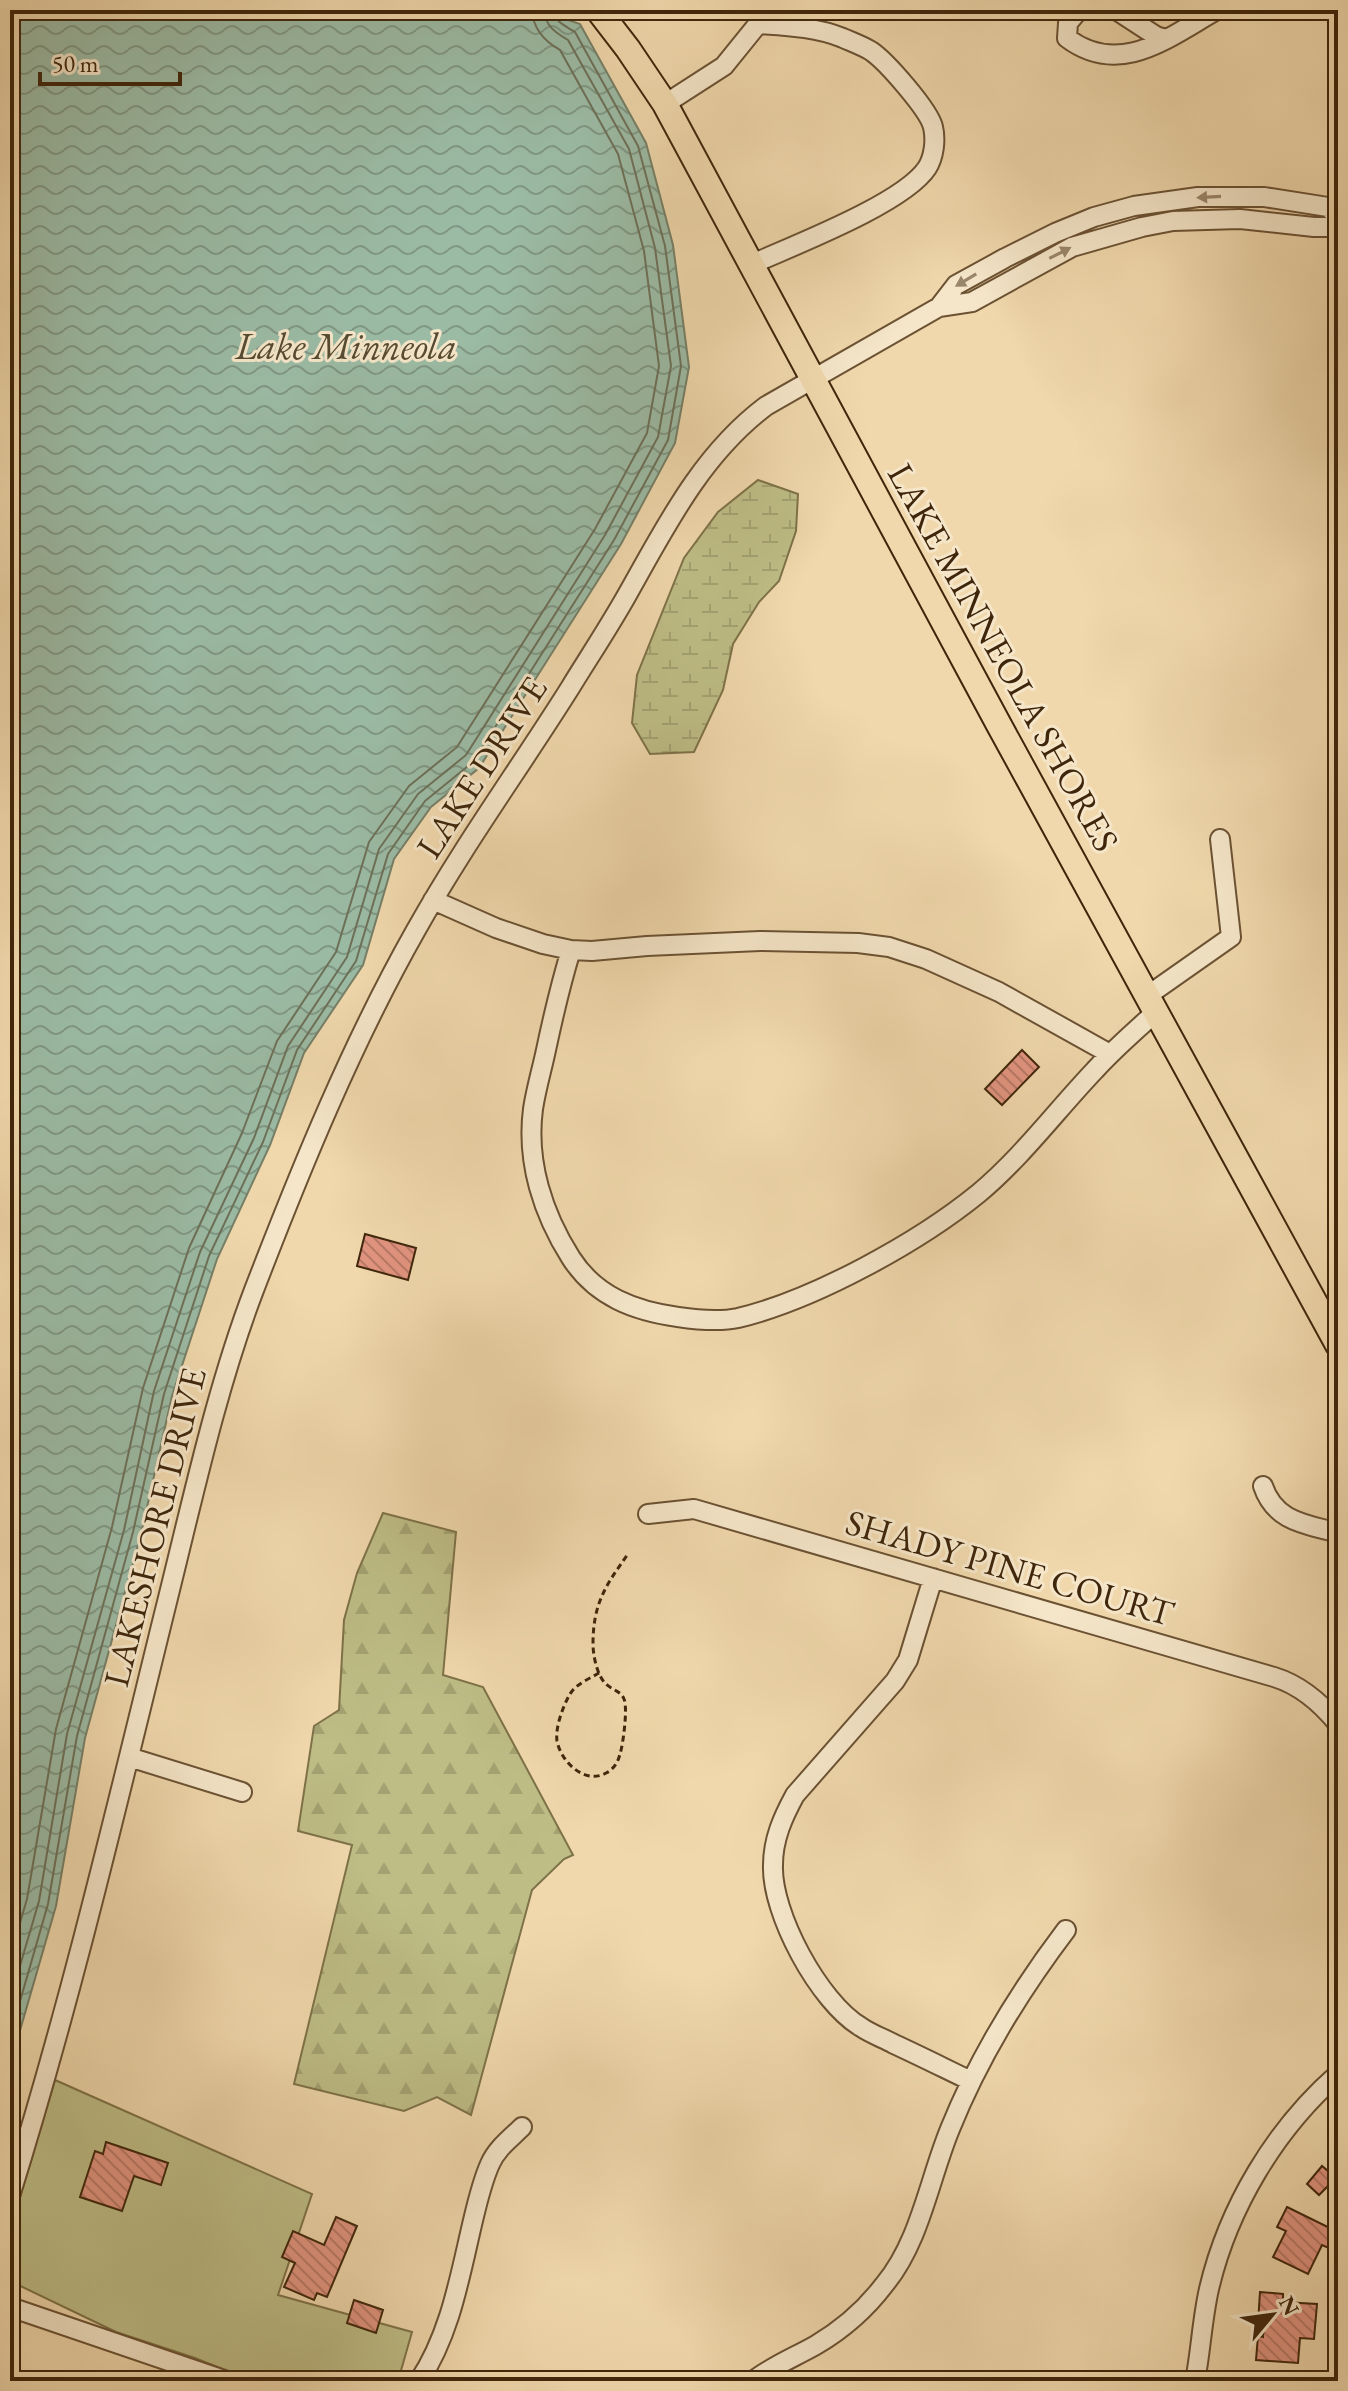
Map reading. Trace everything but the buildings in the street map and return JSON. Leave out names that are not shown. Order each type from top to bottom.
[{"type":"main road","name":"LAKE MINNEOLA SHORES","points":[[598,10],[665,104],[811,379],[1338,1345]]},
{"type":"street","points":[[1079,10],[1068,23],[1067,38],[1079,47],[1120,56],[1166,39],[1217,10]]},
{"type":"street","points":[[1116,10],[1156,36],[1166,39]]},
{"type":"street","points":[[665,104],[724,66],[762,17],[813,28],[871,51],[909,90],[933,125],[934,153],[926,169],[905,190],[750,265]]},
{"type":"street","points":[[939,307],[956,285],[1055,233],[1094,217],[1150,203],[1198,197],[1260,197],[1328,207],[1338,217]]},
{"type":"street","points":[[1258,220],[1260,197]]},
{"type":"street","points":[[1150,203],[1153,225]]},
{"type":"street","points":[[939,307],[972,302],[1072,247],[1153,225],[1173,221],[1258,220],[1338,227]]},
{"type":"street","name":"LAKE DRIVE","points":[[939,307],[811,379],[743,424],[723,444],[693,483],[618,611],[433,900],[496,928],[571,950],[760,941],[858,943],[889,947],[926,959],[999,992],[1110,1054]]},
{"type":"street","points":[[571,950],[533,1108],[531,1136],[534,1167],[544,1204],[574,1262],[603,1292],[647,1312],[702,1320],[737,1318],[787,1302],[840,1279],[919,1236],[978,1194],[1002,1172],[1152,1004],[1231,937],[1220,839]]},
{"type":"street","name":"LAKESHORE DRIVE","points":[[10,2196],[35,2118],[88,1920],[223,1385],[253,1292],[340,1081],[372,1013],[433,900]]},
{"type":"street","points":[[1263,1486],[1267,1498],[1282,1514],[1338,1533]]},
{"type":"street","name":"SHADY PINE COURT","points":[[648,1514],[694,1509],[1281,1679],[1319,1703],[1338,1724]]},
{"type":"street","points":[[933,1578],[908,1660],[895,1681],[795,1795],[780,1827],[773,1865],[775,1894],[783,1919],[817,1981],[841,2012],[861,2027],[971,2081]]},
{"type":"street","points":[[129,1757],[242,1792]]},
{"type":"street","points":[[753,2381],[842,2328],[887,2283],[903,2258],[913,2234],[932,2174],[971,2081],[1001,2024],[1035,1970],[1066,1930]]},
{"type":"street","points":[[1195,2381],[1210,2286],[1223,2243],[1238,2209],[1279,2139],[1338,2074]]},
{"type":"street","points":[[419,2381],[442,2339],[490,2163],[499,2149],[522,2127]]},
{"type":"street","points":[[10,2307],[227,2381]]},
{"type":"path","points":[[599,1673],[575,1687],[569,1695],[556,1739],[567,1761],[576,1770],[597,1778],[614,1769],[621,1752],[625,1705],[623,1697],[602,1681],[599,1673],[593,1646],[597,1607],[604,1589],[628,1554]]},
{"type":"green space","points":[[758,480],[798,494],[796,531],[779,581],[759,602],[733,644],[723,690],[694,752],[650,754],[632,723],[637,675],[684,558],[718,512]]},
{"type":"green space","points":[[383,1513],[456,1532],[443,1675],[483,1687],[573,1855],[564,1859],[532,1890],[471,2115],[437,2097],[404,2111],[294,2084],[352,1845],[298,1831],[314,1726],[339,1710],[344,1620],[357,1573]]},
{"type":"green space","points":[[55,2080],[312,2194],[278,2295],[412,2332],[398,2381],[252,2381],[116,2332],[10,2281],[10,2231]]},
{"type":"water","name":"Lake Minneola","points":[[10,10],[560,10],[568,20],[580,24],[646,143],[673,245],[689,367],[675,443],[621,544],[479,768],[431,807],[394,859],[363,965],[304,1053],[270,1145],[217,1259],[172,1396],[141,1534],[85,1738],[56,1906],[10,2065]]}]
